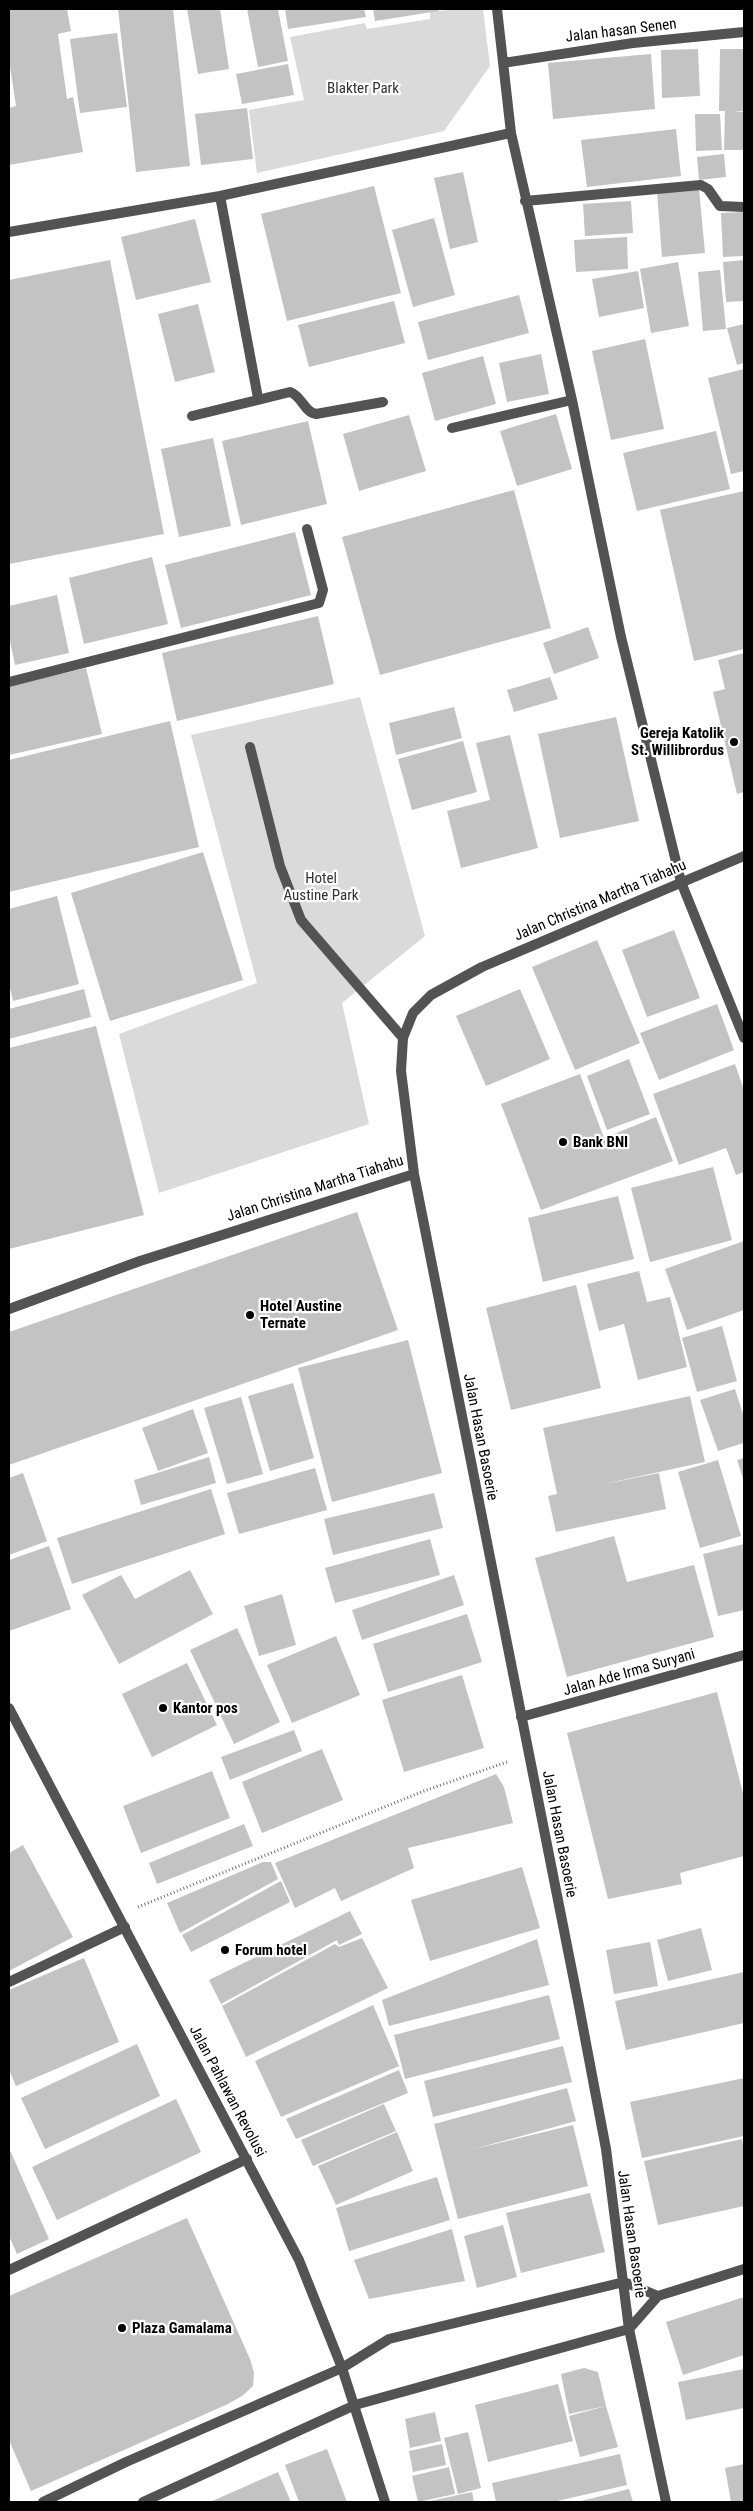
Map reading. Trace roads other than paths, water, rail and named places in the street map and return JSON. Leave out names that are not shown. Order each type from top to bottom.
[{"type":"street","points":[[496,9],[511,133],[572,400],[621,637],[681,882],[744,1038]]},
{"type":"street","name":"Jalan hasan Senen","points":[[503,63],[625,44],[744,32]]},
{"type":"street","points":[[9,232],[220,196],[511,133]]},
{"type":"street","points":[[526,201],[701,186],[708,189],[720,206],[744,207]]},
{"type":"street","points":[[220,196],[258,398]]},
{"type":"street","points":[[192,416],[258,398],[290,392],[296,394],[307,409],[316,414],[384,402]]},
{"type":"street","points":[[452,428],[572,400]]},
{"type":"street","points":[[9,682],[319,603],[322,590],[307,529]]},
{"type":"street","points":[[250,747],[280,866],[301,920],[403,1038]]},
{"type":"street","name":"Jalan Christina Martha Tiahahu","points":[[9,1308],[140,1261],[414,1174],[401,1071],[403,1038],[413,1013],[432,995],[482,967],[744,856]]},
{"type":"street","name":"Jalan Hasan Basoerie","points":[[414,1174],[606,2149],[630,2329],[666,2502]]},
{"type":"street","name":"Jalan Ade Irma Suryani","points":[[521,1717],[744,1655]]},
{"type":"street","name":"Jalan Pahlawan Revolusi","points":[[9,1708],[299,2260],[342,2368],[385,2502]]},
{"type":"street","points":[[9,1982],[125,1927]]},
{"type":"street","points":[[9,2270],[247,2159]]},
{"type":"street","points":[[143,2502],[355,2405],[630,2329],[658,2296],[744,2269]]},
{"type":"street","points":[[43,2502],[126,2462],[342,2368],[389,2339],[624,2282],[658,2296]]},
{"type":"place","name":"Gereja Katolik St. Willibrordus","points":[[734,742]]},
{"type":"place","name":"Bank BNI","points":[[563,1142]]},
{"type":"place","name":"Hotel Austine Ternate","points":[[250,1315]]},
{"type":"place","name":"Kantor pos","points":[[163,1708]]},
{"type":"place","name":"Forum hotel","points":[[225,1950]]},
{"type":"place","name":"Plaza Gamalama","points":[[122,2328]]},
{"type":"park label","name":"Blakter Park","points":[[363,88]]},
{"type":"park label","name":"Hotel Austine Park","points":[[321,886]]}]
